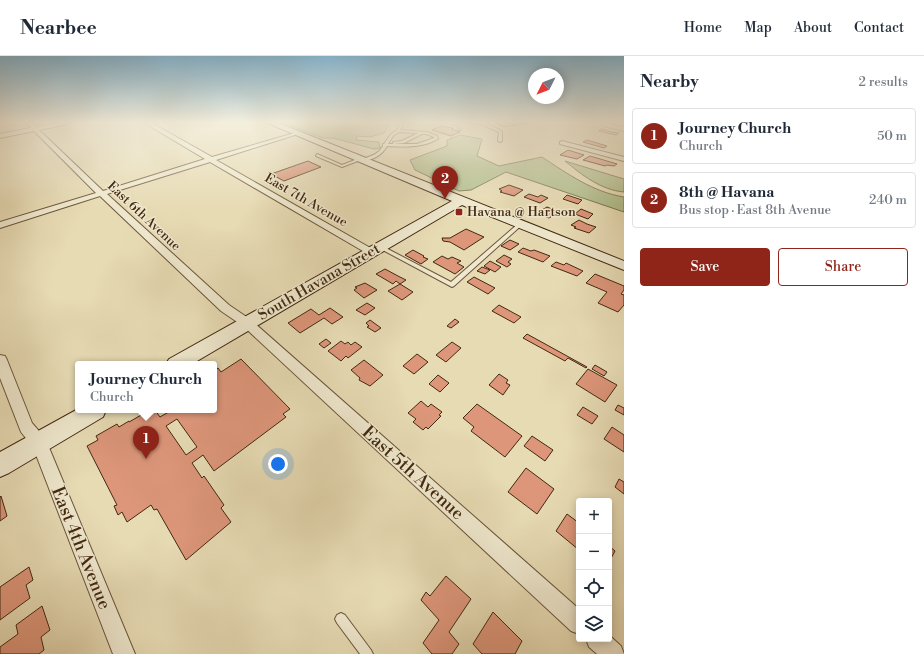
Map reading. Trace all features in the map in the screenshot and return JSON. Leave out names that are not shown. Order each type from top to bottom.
[{"type":"street","name":"East 6th Avenue","points":[[57,150],[225,308],[248,323]]},
{"type":"street","name":"East 7th Avenue","points":[[195,150],[376,250]]},
{"type":"street","points":[[0,225],[241,150]]},
{"type":"street","points":[[337,150],[624,266]]},
{"type":"street","points":[[589,150],[624,159]]},
{"type":"street","name":"South Havana Street","points":[[181,361],[462,200]]},
{"type":"street","name":"East 5th Avenue","points":[[248,323],[576,620]]},
{"type":"street","points":[[0,360],[26,427],[38,442]]},
{"type":"street","points":[[0,465],[90,413]]},
{"type":"street","name":"East 4th Avenue","points":[[38,442],[124,654]]},
{"type":"street","points":[[600,642],[613,654]]},
{"type":"lane","points":[[317,155],[342,166],[379,154],[382,150]]},
{"type":"lane","points":[[376,250],[452,285],[521,224]]},
{"type":"lane","points":[[341,619],[367,654]]},
{"type":"green space","points":[[437,150],[479,150],[477,156],[499,166],[542,157],[591,187],[613,195],[624,197],[624,212],[506,172],[471,190],[459,191],[415,170],[410,160]]},
{"type":"green space","points":[[565,161],[624,179],[624,192],[607,188],[592,181]]},
{"type":"building","points":[[568,150],[584,155],[577,159],[560,155]]},
{"type":"building","points":[[590,156],[617,164],[614,166],[605,166],[583,160]]},
{"type":"building","points":[[308,161],[321,167],[284,181],[271,174]]},
{"type":"building","points":[[509,185],[523,190],[514,196],[500,192],[502,191],[499,189]]},
{"type":"building","points":[[529,194],[538,197],[541,195],[548,198],[540,203],[524,197]]},
{"type":"building","points":[[567,195],[582,200],[578,204],[563,199]]},
{"type":"building","points":[[547,207],[559,212],[549,218],[537,213]]},
{"type":"building","points":[[581,209],[593,214],[588,219],[575,214]]},
{"type":"building","points":[[579,220],[596,227],[589,233],[574,228],[576,227],[571,225]]},
{"type":"building","points":[[466,229],[484,237],[464,250],[450,242],[443,241],[442,238],[450,238]]},
{"type":"building","points":[[510,240],[519,244],[510,250],[501,246]]},
{"type":"building","points":[[523,248],[531,251],[534,250],[550,256],[543,262],[518,252]]},
{"type":"building","points":[[413,250],[428,259],[421,264],[405,255]]},
{"type":"building","points":[[504,255],[512,259],[508,262],[511,264],[507,267],[496,261]]},
{"type":"building","points":[[442,256],[448,259],[452,257],[461,261],[457,263],[464,267],[455,274],[433,262]]},
{"type":"building","points":[[490,261],[501,267],[495,272],[484,266]]},
{"type":"building","points":[[556,262],[564,265],[566,263],[583,271],[577,276],[551,266]]},
{"type":"building","points":[[482,267],[490,270],[485,274],[477,271]]},
{"type":"building","points":[[385,269],[406,280],[400,284],[396,281],[393,284],[376,274]]},
{"type":"building","points":[[595,274],[624,286],[624,290],[621,294],[624,295],[624,305],[618,312],[598,303],[607,292],[586,283]]},
{"type":"building","points":[[474,277],[495,288],[488,294],[467,282]]},
{"type":"building","points":[[365,283],[377,290],[364,298],[354,290],[357,288],[355,287]]},
{"type":"building","points":[[400,284],[413,292],[402,300],[388,291]]},
{"type":"building","points":[[367,303],[375,308],[365,315],[356,310]]},
{"type":"building","points":[[499,305],[521,317],[514,323],[492,311]]},
{"type":"building","points":[[330,308],[343,317],[332,324],[324,318],[300,333],[288,323],[311,309],[319,315]]},
{"type":"building","points":[[455,319],[459,322],[451,328],[447,326]]},
{"type":"building","points":[[370,320],[381,328],[375,332],[367,327],[369,326],[366,323]]},
{"type":"building","points":[[527,334],[587,367],[586,368],[568,358],[565,361],[523,338]]},
{"type":"building","points":[[326,339],[331,343],[324,348],[319,344]]},
{"type":"building","points":[[341,341],[345,344],[348,342],[351,345],[355,342],[362,347],[348,358],[346,356],[341,361],[328,351]]},
{"type":"building","points":[[452,342],[461,348],[446,362],[436,355]]},
{"type":"building","points":[[417,354],[428,362],[414,374],[403,366]]},
{"type":"building","points":[[241,359],[290,409],[283,414],[286,417],[214,471],[203,455],[192,463],[202,478],[204,476],[224,505],[221,508],[231,522],[186,560],[157,509],[154,510],[151,505],[127,522],[122,512],[118,515],[114,506],[117,505],[87,446],[98,440],[96,436],[117,424],[119,427],[145,413],[157,413],[160,417],[167,413],[217,413],[218,368],[221,372]],"holes":[[[177,419],[197,447],[186,455],[166,426]]]},
{"type":"building","points":[[364,360],[383,375],[370,386],[359,380],[360,378],[351,370]]},
{"type":"building","points":[[595,365],[607,372],[604,376],[592,369]]},
{"type":"building","points":[[588,369],[617,385],[605,402],[576,384]]},
{"type":"building","points":[[499,374],[508,380],[506,383],[510,385],[503,395],[489,385]]},
{"type":"building","points":[[438,375],[449,383],[440,392],[429,384]]},
{"type":"building","points":[[421,401],[428,407],[431,404],[442,412],[439,415],[441,416],[428,429],[426,427],[423,430],[413,422],[416,419],[408,413]]},
{"type":"building","points":[[477,404],[522,436],[505,457],[471,431],[474,427],[463,418]]},
{"type":"building","points":[[618,405],[624,408],[624,415],[615,410]]},
{"type":"building","points":[[583,407],[598,416],[592,424],[577,415]]},
{"type":"building","points":[[612,427],[624,435],[624,452],[604,439]]},
{"type":"building","points":[[532,436],[553,450],[545,461],[524,446]]},
{"type":"building","points":[[526,468],[554,489],[537,514],[508,492]]},
{"type":"building","points":[[619,479],[624,482],[624,494],[615,487]]},
{"type":"building","points":[[1,496],[7,516],[0,521],[0,497]]},
{"type":"building","points":[[567,514],[576,521],[576,548],[556,531]]},
{"type":"building","points":[[612,548],[615,551],[612,556]]},
{"type":"building","points":[[29,567],[33,580],[26,585],[30,598],[0,620],[0,587]]},
{"type":"building","points":[[446,576],[471,599],[449,632],[459,644],[452,654],[432,654],[423,643],[439,620],[421,600],[426,592],[430,596]]},
{"type":"building","points":[[42,606],[50,630],[41,637],[44,650],[39,654],[0,654],[0,647],[18,634],[16,625]]},
{"type":"building","points":[[493,612],[522,641],[515,654],[482,654],[473,644]]},
{"type":"place","name":"8th @ Havana","points":[[445,199]]},
{"type":"place","name":"Havana @ Hartson","points":[[459,212]]},
{"type":"place","name":"Journey Church","points":[[146,459]]}]
